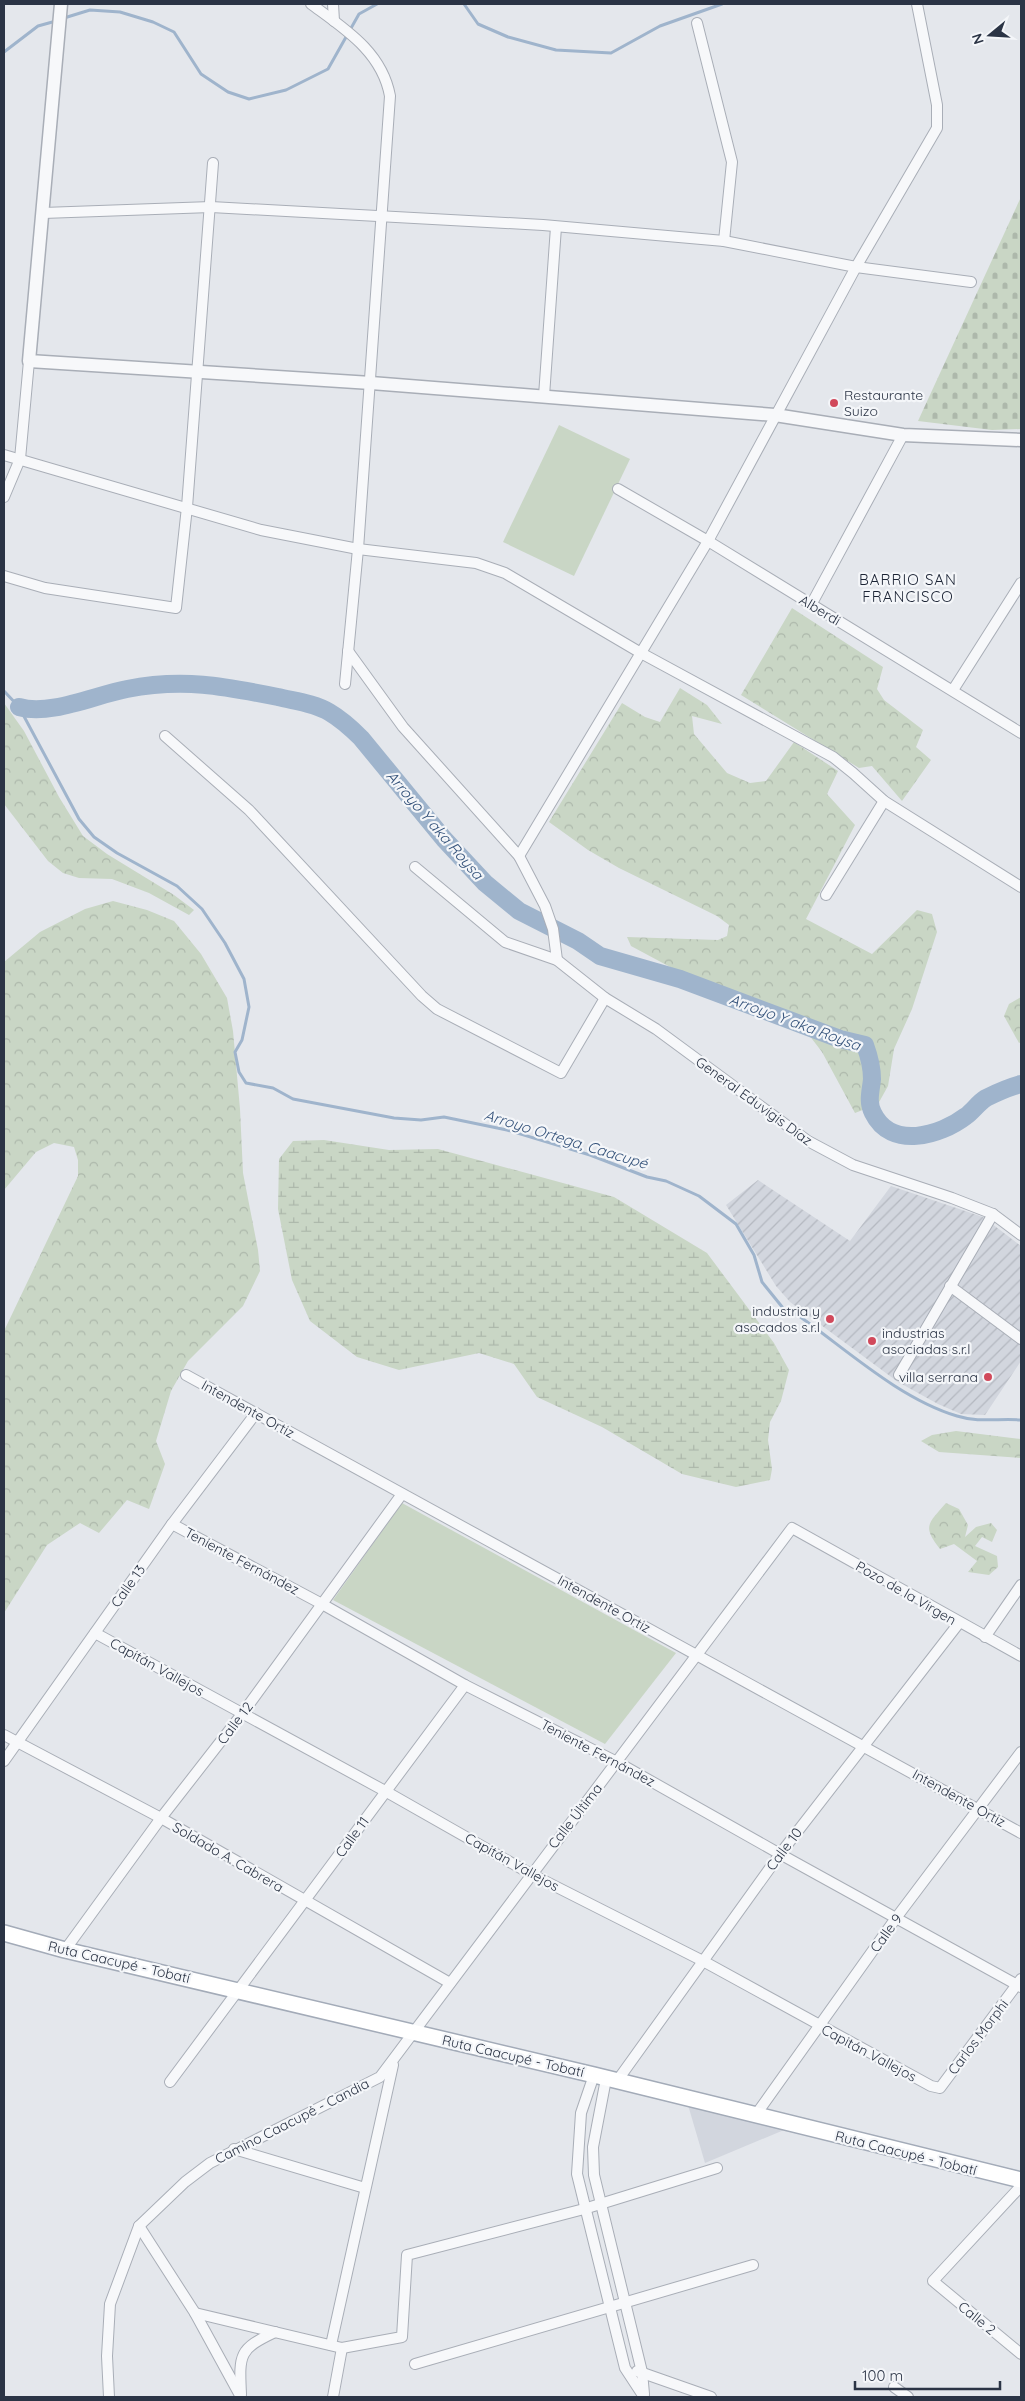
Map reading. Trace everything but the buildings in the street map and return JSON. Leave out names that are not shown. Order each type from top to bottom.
[{"type":"main road","name":"Ruta Caacupé - Tobatí","points":[[4,1933],[65,1950],[606,2078],[1021,2180]]},
{"type":"street","points":[[311,4],[338,24],[376,59],[387,79],[390,96],[371,383],[345,684]]},
{"type":"street","points":[[333,4],[338,24]]},
{"type":"street","points":[[519,856],[708,541],[856,267],[937,128],[937,105],[917,4]]},
{"type":"street","points":[[4,497],[20,459],[61,7]]},
{"type":"street","points":[[697,23],[732,162],[724,241]]},
{"type":"street","points":[[4,576],[45,588],[176,608],[187,507],[198,372],[211,207],[212,162]]},
{"type":"street","points":[[43,213],[211,207],[556,226],[724,241],[856,267],[971,282]]},
{"type":"street","points":[[544,396],[556,226]]},
{"type":"street","points":[[29,361],[544,396],[775,415],[903,435],[1021,440]]},
{"type":"street","points":[[811,605],[903,435]]},
{"type":"street","points":[[4,455],[261,530],[358,549],[476,563],[505,573],[641,652],[833,757],[884,801],[1021,887]]},
{"type":"street","name":"Alberdi","points":[[618,489],[708,541],[954,690],[1021,733]]},
{"type":"street","points":[[954,690],[1021,584]]},
{"type":"street","points":[[348,651],[403,727],[519,856],[545,906],[553,929],[557,960]]},
{"type":"street","points":[[166,736],[249,810],[415,989],[437,1008],[561,1073],[605,998]]},
{"type":"street","points":[[826,894],[884,801]]},
{"type":"street","name":"General Eduvigis Díaz","points":[[416,867],[505,942],[557,960],[605,998],[656,1029],[808,1141],[853,1164],[993,1214],[1021,1235]]},
{"type":"street","points":[[899,1375],[993,1214]]},
{"type":"street","points":[[950,1286],[1021,1339]]},
{"type":"street","name":"Intendente Ortiz","points":[[186,1375],[698,1654],[1021,1833]]},
{"type":"street","name":"Calle 13","points":[[4,1760],[172,1524],[256,1413]]},
{"type":"street","name":"Calle 12","points":[[65,1950],[161,1818],[242,1714],[402,1494]]},
{"type":"street","name":"Teniente Fernández","points":[[172,1524],[322,1604],[465,1684],[617,1762],[896,1918],[1020,1984]]},
{"type":"street","name":"Calle Última","points":[[413,2033],[792,1528]]},
{"type":"street","name":"Pozo de la Virgen","points":[[792,1528],[958,1623],[1021,1656]]},
{"type":"street","points":[[985,1637],[1021,1585]]},
{"type":"street","name":"Calle 10","points":[[606,2078],[703,1961],[780,1854],[958,1623]]},
{"type":"street","name":"Capitán Vallejos","points":[[95,1633],[385,1791],[531,1874],[703,1961],[931,2086]]},
{"type":"street","name":"Calle 11","points":[[170,2082],[465,1684]]},
{"type":"street","name":"Soldado A. Cabrera","points":[[4,1735],[161,1818],[450,1983]]},
{"type":"street","name":"Calle 9","points":[[756,2116],[896,1918],[1021,1752]]},
{"type":"street","name":"Carlos Morphi","points":[[931,2086],[940,2088],[1020,1984]]},
{"type":"street","name":"Camino Caacupé - Candia","points":[[109,2397],[107,2356],[110,2304],[139,2226],[185,2182],[210,2163],[380,2077],[413,2033]]},
{"type":"street","points":[[330,2345],[394,2059]]},
{"type":"street","points":[[606,2078],[593,2147],[594,2175],[642,2372],[645,2397]]},
{"type":"street","points":[[606,2078],[581,2113],[576,2159],[577,2174],[584,2209],[626,2368],[645,2397]]},
{"type":"street","points":[[234,2150],[365,2188]]},
{"type":"street","points":[[194,2314],[342,2348],[402,2337],[408,2255],[600,2205],[717,2168]]},
{"type":"street","name":"Calle 2","points":[[1021,2186],[933,2281],[1021,2354]]},
{"type":"street","points":[[139,2226],[194,2314],[241,2397]]},
{"type":"street","points":[[415,2364],[752,2265]]},
{"type":"street","points":[[241,2397],[240,2368],[243,2354],[251,2344],[275,2332]]},
{"type":"street","points":[[333,2397],[342,2348]]},
{"type":"street","points":[[626,2368],[711,2397]]},
{"type":"street","points":[[894,2387],[908,2397]]},
{"type":"shaded area","points":[[758,1180],[850,1241],[891,1186],[983,1217],[1021,1246],[1021,1361],[985,1415],[961,1414],[938,1404],[898,1382],[790,1302],[776,1286],[726,1205]]},
{"type":"shaded area","points":[[688,2105],[784,2130],[705,2163]]},
{"type":"green space","points":[[1021,197],[1021,429],[992,430],[918,421]]},
{"type":"green space","points":[[559,425],[630,459],[574,576],[503,542]]},
{"type":"green space","points":[[792,608],[883,667],[877,689],[884,700],[923,730],[916,747],[931,760],[902,801],[872,766],[859,768],[741,695]]},
{"type":"green space","points":[[680,688],[707,705],[722,724],[692,716],[694,734],[727,773],[750,783],[766,781],[794,742],[838,771],[827,794],[855,825],[806,919],[872,954],[917,910],[932,914],[937,932],[912,1009],[894,1049],[888,1086],[878,1104],[855,1113],[822,1052],[809,1035],[781,1014],[700,983],[631,946],[627,937],[718,940],[727,936],[729,925],[717,916],[619,868],[588,850],[549,822],[622,703],[645,717],[660,722]]},
{"type":"green space","points":[[4,703],[24,731],[59,797],[83,836],[107,854],[174,895],[194,910],[189,915],[149,893],[112,879],[79,878],[63,873],[48,861],[4,804]]},
{"type":"green space","points":[[113,901],[147,910],[174,921],[201,954],[227,998],[233,1031],[240,1109],[243,1173],[258,1250],[260,1271],[243,1306],[188,1361],[171,1391],[156,1441],[165,1464],[149,1509],[127,1500],[99,1533],[80,1523],[47,1545],[4,1613],[4,1331],[78,1176],[78,1160],[74,1147],[54,1143],[36,1152],[4,1190],[4,962],[40,932],[85,909]]},
{"type":"green space","points":[[1021,997],[1021,1042],[1019,1043],[1004,1016],[1009,1004]]},
{"type":"green space","points":[[324,1140],[389,1150],[438,1149],[614,1197],[707,1253],[774,1343],[789,1370],[781,1401],[770,1422],[768,1440],[772,1469],[770,1480],[736,1487],[682,1474],[602,1427],[537,1397],[514,1364],[479,1353],[399,1370],[357,1357],[310,1321],[292,1280],[278,1209],[279,1159],[293,1141]]},
{"type":"green space","points":[[956,1431],[1021,1439],[1021,1458],[939,1452],[921,1441],[932,1435]]},
{"type":"green space","points":[[402,1503],[676,1653],[605,1744],[333,1600]]},
{"type":"green space","points":[[946,1503],[959,1509],[968,1525],[965,1537],[976,1527],[991,1523],[997,1530],[992,1542],[982,1537],[975,1546],[997,1556],[998,1567],[989,1575],[968,1572],[977,1561],[954,1544],[940,1549],[934,1541],[929,1530],[931,1521]]},
{"type":"waterway","points":[[64,18],[90,10],[120,12],[153,22],[174,32],[201,74],[228,92],[249,99],[286,90],[328,69],[359,14],[377,4]]},
{"type":"waterway","points":[[464,4],[478,24],[508,37],[556,50],[611,53],[660,26],[722,4]]},
{"type":"waterway","points":[[4,52],[38,26],[56,21]]},
{"type":"waterway","name":"Arroyo Y aka Roysa","points":[[19,707],[31,709],[58,707],[127,689],[166,684],[221,687],[317,706],[338,718],[361,738],[444,839],[485,883],[519,911],[578,941],[600,956],[680,979],[840,1039],[865,1045],[872,1079],[871,1109],[881,1125],[891,1132],[916,1136],[930,1134],[966,1116],[986,1098],[1021,1084]]},
{"type":"waterway","name":"Arroyo Ortega, Caacupé","points":[[4,691],[19,707],[79,819],[94,837],[117,853],[177,886],[202,909],[225,943],[244,979],[249,1007],[242,1040],[235,1052],[239,1072],[246,1083],[273,1088],[293,1099],[394,1118],[421,1120],[444,1117],[507,1130],[590,1155],[647,1177],[666,1181],[699,1196],[736,1224],[754,1255],[762,1282],[783,1308],[799,1316],[895,1386],[915,1398],[957,1416],[981,1420],[1021,1420]]},
{"type":"place","name":"Restaurante Suizo","points":[[834,403]]},
{"type":"place","name":"industria y asocados s.r.l","points":[[830,1319]]},
{"type":"place","name":"industrias asociadas s.r.l","points":[[872,1341]]},
{"type":"place","name":"villa serrana","points":[[988,1377]]},
{"type":"district","name":"BARRIO SAN FRANCISCO","points":[[908,588]]}]
